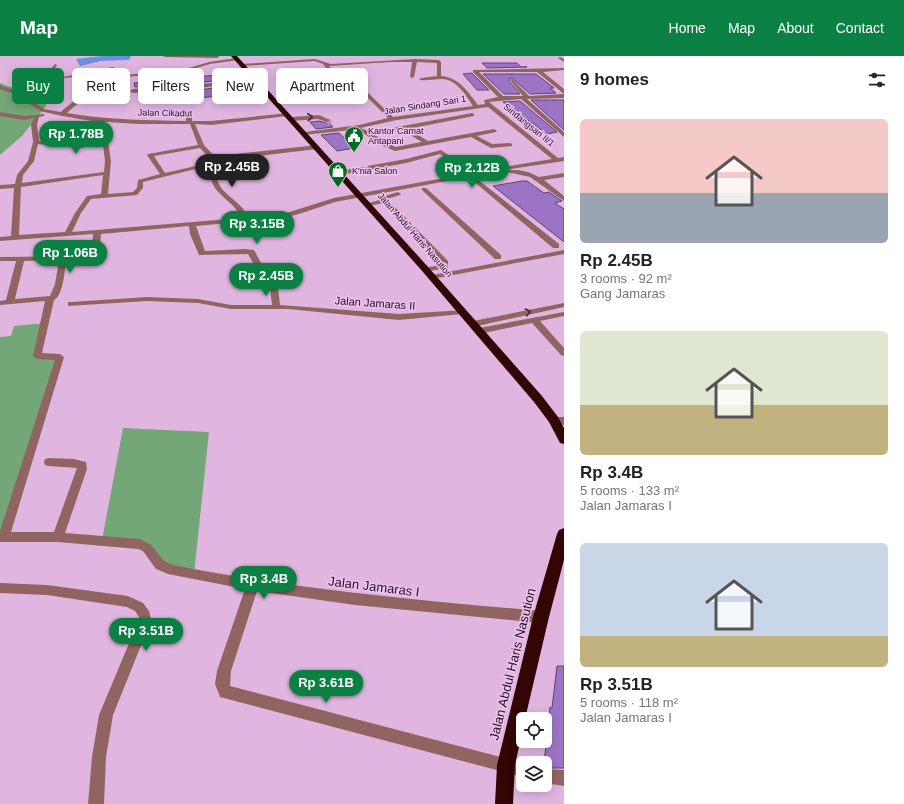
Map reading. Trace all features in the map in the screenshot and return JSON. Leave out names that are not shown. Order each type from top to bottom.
[{"type":"highway","name":"Jalan Abdul Haris Nasution","points":[[237,59],[246,68]]},
{"type":"highway","name":"Jalan Abdul Haris Nasution","points":[[268,92],[368,204],[538,399],[554,420],[564,440]]},
{"type":"highway","name":"Jalan Abdul Haris Nasution","points":[[504,804],[515,767],[541,617],[564,534]]},
{"type":"street","points":[[166,56],[315,60],[326,64],[335,65],[414,60],[440,62],[439,78]]},
{"type":"street","points":[[65,77],[100,72],[104,75],[126,76],[195,68],[209,63],[237,59]]},
{"type":"street","points":[[412,77],[414,60]]},
{"type":"street","points":[[326,64],[346,89],[362,90],[392,119]]},
{"type":"street","points":[[502,98],[475,71],[539,71],[564,69]]},
{"type":"street","points":[[539,71],[564,92]]},
{"type":"street","points":[[420,79],[452,79],[476,106]]},
{"type":"street","points":[[512,80],[524,97],[564,135]]},
{"type":"street","points":[[133,92],[212,85]]},
{"type":"street","name":"Jalan Cikadut","points":[[0,86],[12,91]]},
{"type":"street","name":"Jalan Sindang Sari 1","points":[[305,134],[359,127],[392,119],[489,105],[486,101],[502,98],[564,96]]},
{"type":"street","name":"Jalan Cikadut","points":[[33,104],[42,110],[54,113],[126,121],[211,123],[290,116],[319,117],[327,120]]},
{"type":"street","points":[[62,114],[72,104]]},
{"type":"street","name":"Sindangsari II/1","points":[[489,105],[560,159]]},
{"type":"street","points":[[189,112],[191,123],[201,146],[217,163]]},
{"type":"street","points":[[0,114],[25,118],[54,113]]},
{"type":"street","points":[[15,237],[16,194],[20,175],[31,161],[36,142],[34,125],[37,118],[36,116]]},
{"type":"street","points":[[371,134],[472,116]]},
{"type":"street","points":[[305,134],[331,127],[332,125]]},
{"type":"street","points":[[403,128],[426,142]]},
{"type":"street","points":[[305,134],[362,130],[395,149],[426,142],[433,143],[494,131]]},
{"type":"street","points":[[472,135],[491,146],[510,145]]},
{"type":"street","points":[[36,142],[77,146],[106,143],[108,152],[104,196]]},
{"type":"street","points":[[164,176],[150,156],[201,146]]},
{"type":"street","points":[[68,233],[87,198],[135,194],[140,188],[140,182],[217,163],[235,156],[316,147]]},
{"type":"street","points":[[340,174],[406,161],[441,152],[556,246]]},
{"type":"street","points":[[230,158],[214,178],[214,182],[217,188],[240,209],[245,220]]},
{"type":"street","points":[[368,204],[386,201],[392,195],[560,159]]},
{"type":"street","points":[[0,239],[245,220],[297,213],[331,201],[473,177],[513,172],[522,172],[532,175],[564,198]]},
{"type":"street","points":[[0,187],[107,173]]},
{"type":"street","points":[[539,180],[564,176]]},
{"type":"street","points":[[424,189],[498,257]]},
{"type":"street","points":[[386,201],[445,263],[443,267],[426,270]]},
{"type":"street","points":[[192,224],[194,234],[202,253],[250,252],[262,271],[273,278],[276,307]]},
{"type":"street","points":[[0,259],[92,258],[96,256],[97,232]]},
{"type":"street","points":[[432,277],[564,252]]},
{"type":"street","points":[[10,301],[21,258]]},
{"type":"street","points":[[0,302],[50,298],[54,296],[59,284],[63,258]]},
{"type":"street","points":[[2,537],[60,357],[37,356],[50,298]]},
{"type":"street","name":"Jalan Jamaras II","points":[[71,304],[147,299],[198,301],[231,307],[276,307],[399,318],[462,312]]},
{"type":"street","points":[[476,327],[564,305]]},
{"type":"street","points":[[476,327],[534,320],[564,314]]},
{"type":"street","points":[[534,320],[564,353]]},
{"type":"street","points":[[554,420],[564,421]]},
{"type":"street","points":[[49,462],[74,463],[82,465],[82,469],[58,538]]},
{"type":"street","name":"Jalan Jamaras I","points":[[2,537],[58,538],[140,544],[147,548],[160,565],[172,570],[272,589],[424,607],[541,617]]},
{"type":"street","points":[[253,585],[224,671],[222,684],[225,692],[515,767]]},
{"type":"street","points":[[0,588],[47,590],[128,602],[139,607],[145,615],[146,624],[135,645],[106,715],[99,757],[96,804]]},
{"type":"street","points":[[552,778],[564,778]]},
{"type":"green space","points":[[0,83],[12,87],[12,104],[47,105],[22,136],[0,155]]},
{"type":"green space","points":[[45,323],[37,356],[60,357],[0,536],[0,337],[11,336],[14,326]]},
{"type":"green space","points":[[123,428],[209,432],[194,574],[172,570],[140,544],[102,540]]},
{"type":"water","points":[[102,56],[131,56],[129,60],[101,61],[80,66],[76,59]]},
{"type":"building","points":[[482,63],[517,63],[521,67],[527,67],[487,68]]},
{"type":"building","points":[[472,73],[489,90],[477,90],[463,74]]},
{"type":"building","points":[[483,74],[536,74],[554,88],[550,88],[556,93],[530,94],[512,78],[509,79],[509,81],[520,94],[504,94]]},
{"type":"building","points":[[212,75],[212,81],[204,82],[204,76]]},
{"type":"building","points":[[134,83],[138,83],[138,87],[135,87]]},
{"type":"building","points":[[212,88],[212,97],[204,97],[204,89]]},
{"type":"building","points":[[531,100],[564,100],[564,130]]},
{"type":"building","points":[[520,101],[557,132],[547,134],[503,102]]},
{"type":"building","points":[[319,121],[329,123],[333,127],[316,129],[310,122]]},
{"type":"building","points":[[339,133],[355,148],[337,151],[321,135]]},
{"type":"building","points":[[527,181],[544,193],[549,192],[562,201],[555,203],[564,209],[564,242],[493,186]]},
{"type":"building","points":[[557,666],[564,666],[564,768],[552,768],[552,756],[545,756],[546,748],[552,748],[552,712],[549,712],[550,707],[552,708]]},
{"type":"tunnel","points":[[327,120],[332,125]]},
{"type":"place","name":"Kantor Camat Antapani","points":[[354,153]]},
{"type":"place","name":"K'nia Salon","points":[[338,188]]}]
